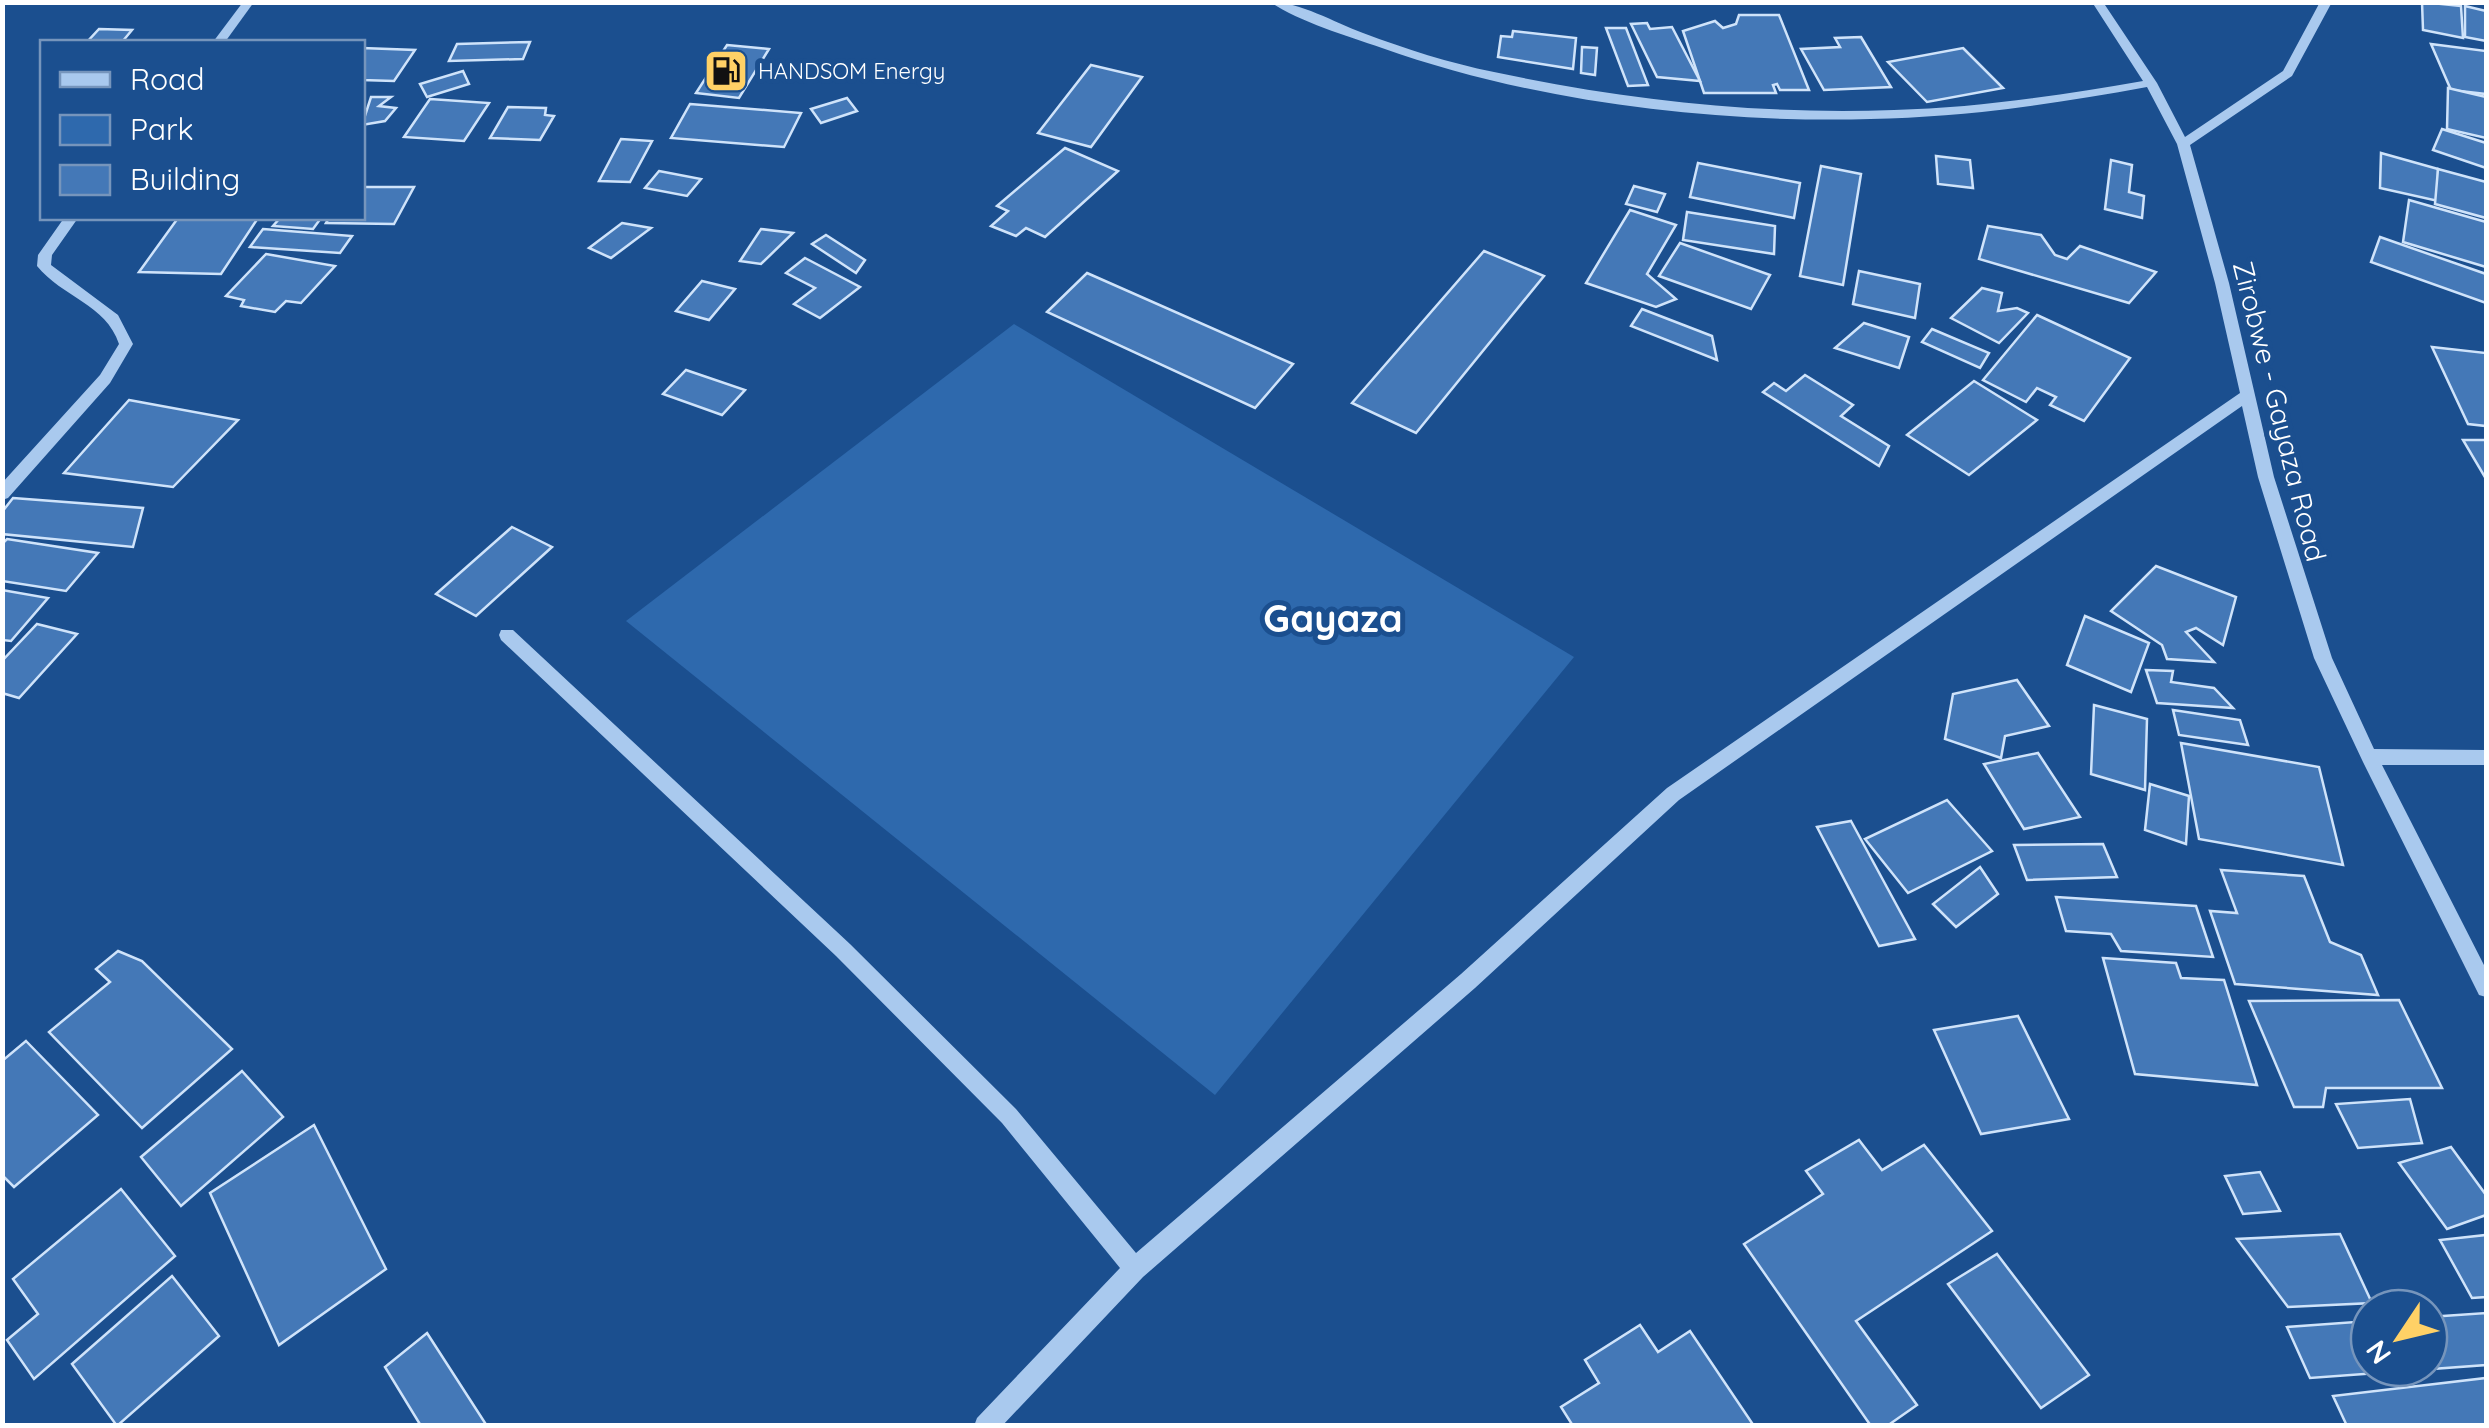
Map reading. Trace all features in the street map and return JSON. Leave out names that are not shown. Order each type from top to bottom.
[{"type":"street","points":[[220,40],[249,2]]},
{"type":"street","points":[[1275,2],[1374,42],[1472,72],[1675,108],[1792,117],[1908,116],[2046,104],[2151,83]]},
{"type":"street","points":[[2183,144],[2288,74],[2326,2]]},
{"type":"street","name":"Zirobwe - Gayaza Road","points":[[2098,5],[2151,83],[2183,144],[2222,283],[2266,477],[2324,658],[2369,757],[2486,988]]},
{"type":"street","points":[[2,494],[105,379],[126,344],[123,326],[110,310],[56,280],[44,266],[45,254],[69,220]]},
{"type":"street","points":[[985,1426],[1136,1269],[1468,981],[1673,794],[2245,396]]},
{"type":"street","points":[[507,636],[843,950],[1010,1116],[1136,1269]]},
{"type":"street","points":[[2369,757],[2486,757]]},
{"type":"green space","points":[[1014,324],[1574,657],[1215,1095],[626,621]]},
{"type":"building","points":[[2422,2],[2461,6],[2463,38],[2423,30]]},
{"type":"building","points":[[2465,6],[2486,11],[2486,41],[2465,37]]},
{"type":"building","points":[[1739,15],[1779,15],[1809,90],[1780,90],[1777,84],[1773,85],[1776,93],[1704,93],[1683,31],[1715,21],[1723,28],[1736,24]]},
{"type":"building","points":[[1647,23],[1650,29],[1672,27],[1700,81],[1657,77],[1631,24]]},
{"type":"building","points":[[1606,28],[1626,28],[1648,85],[1628,86]]},
{"type":"building","points":[[99,29],[132,30],[124,40],[89,40]]},
{"type":"building","points":[[1513,31],[1576,38],[1573,69],[1498,57],[1501,36],[1512,37]]},
{"type":"building","points":[[1861,37],[1891,87],[1824,90],[1801,49],[1840,47],[1835,38]]},
{"type":"building","points":[[530,42],[523,59],[449,61],[457,44]]},
{"type":"building","points":[[2431,44],[2486,51],[2486,94],[2451,90]]},
{"type":"building","points":[[727,45],[769,49],[739,98],[696,93]]},
{"type":"building","points":[[1582,47],[1597,48],[1595,75],[1581,73]]},
{"type":"building","points":[[365,48],[415,50],[394,81],[365,80]]},
{"type":"building","points":[[1963,48],[2003,88],[1927,102],[1888,62]]},
{"type":"building","points":[[1091,65],[1142,77],[1091,147],[1038,133]]},
{"type":"building","points":[[463,71],[469,84],[427,97],[420,84]]},
{"type":"building","points":[[2448,88],[2486,97],[2486,138],[2447,129]]},
{"type":"building","points":[[371,97],[391,97],[379,106],[396,108],[385,121],[365,124]]},
{"type":"building","points":[[847,98],[857,111],[821,123],[811,109]]},
{"type":"building","points":[[430,99],[489,103],[464,141],[404,137]]},
{"type":"building","points":[[690,104],[801,113],[784,147],[671,138]]},
{"type":"building","points":[[508,107],[546,108],[545,115],[554,116],[540,140],[490,138]]},
{"type":"building","points":[[2442,129],[2486,143],[2486,168],[2433,150]]},
{"type":"building","points":[[621,139],[652,141],[630,182],[599,181]]},
{"type":"building","points":[[1065,148],[1118,171],[1045,237],[1026,228],[1016,236],[991,226],[1008,211],[997,206]]},
{"type":"building","points":[[2381,153],[2438,169],[2438,201],[2380,188]]},
{"type":"building","points":[[1936,156],[1970,160],[1973,188],[1938,184]]},
{"type":"building","points":[[2111,160],[2132,165],[2129,192],[2144,196],[2142,218],[2105,209]]},
{"type":"building","points":[[1698,163],[1800,183],[1794,218],[1690,197]]},
{"type":"building","points":[[1821,166],[1861,174],[1843,285],[1800,276]]},
{"type":"building","points":[[2438,169],[2486,182],[2486,218],[2435,204]]},
{"type":"building","points":[[659,171],[701,179],[687,196],[645,188]]},
{"type":"building","points":[[1634,186],[1665,194],[1657,212],[1626,204]]},
{"type":"building","points":[[365,187],[414,187],[394,224],[326,223],[365,220]]},
{"type":"building","points":[[2409,200],[2486,222],[2486,267],[2403,242]]},
{"type":"building","points":[[1630,210],[1676,225],[1647,274],[1676,299],[1656,307],[1586,283]]},
{"type":"building","points":[[1687,212],[1775,226],[1774,254],[1683,240]]},
{"type":"building","points":[[177,220],[257,220],[221,274],[139,272]]},
{"type":"building","points":[[278,220],[320,220],[313,229],[273,226]]},
{"type":"building","points":[[622,223],[651,228],[611,258],[589,248]]},
{"type":"building","points":[[1988,226],[2041,235],[2055,255],[2067,259],[2080,246],[2156,272],[2129,303],[1979,259]]},
{"type":"building","points":[[263,229],[352,236],[340,253],[250,247]]},
{"type":"building","points":[[761,229],[793,233],[761,264],[740,261]]},
{"type":"building","points":[[826,235],[865,260],[856,273],[812,244]]},
{"type":"building","points":[[2380,237],[2486,274],[2486,303],[2371,262]]},
{"type":"building","points":[[1680,243],[1770,275],[1751,309],[1659,276]]},
{"type":"building","points":[[1484,251],[1544,276],[1416,433],[1352,403]]},
{"type":"building","points":[[266,254],[335,266],[301,303],[286,301],[275,312],[241,306],[244,300],[226,296]]},
{"type":"building","points":[[805,258],[860,287],[820,318],[794,304],[815,288],[786,273]]},
{"type":"building","points":[[1859,271],[1920,284],[1915,318],[1853,304]]},
{"type":"building","points":[[1087,273],[1293,364],[1255,408],[1047,312]]},
{"type":"building","points":[[702,281],[735,289],[709,320],[676,311]]},
{"type":"building","points":[[1982,288],[2002,293],[1998,311],[2017,308],[2028,313],[1999,343],[1951,318]]},
{"type":"building","points":[[1642,309],[1712,336],[1717,360],[1631,326]]},
{"type":"building","points":[[2037,315],[2130,358],[2084,421],[2050,405],[2056,397],[2037,388],[2026,402],[1983,380]]},
{"type":"building","points":[[1864,323],[1909,337],[1899,368],[1835,348]]},
{"type":"building","points":[[1932,329],[1989,353],[1980,368],[1922,342]]},
{"type":"building","points":[[2432,347],[2486,353],[2486,426],[2468,424]]},
{"type":"building","points":[[686,370],[745,390],[722,415],[663,394]]},
{"type":"building","points":[[1805,375],[1853,405],[1841,416],[1889,446],[1879,466],[1763,392],[1774,383],[1786,391]]},
{"type":"building","points":[[1974,381],[2037,420],[1969,475],[1907,435]]},
{"type":"building","points":[[129,400],[238,420],[173,487],[64,473]]},
{"type":"building","points":[[2463,440],[2486,440],[2486,479]]},
{"type":"building","points":[[13,498],[143,508],[133,547],[2,534],[2,512]]},
{"type":"building","points":[[512,527],[552,547],[476,616],[436,594]]},
{"type":"building","points":[[7,539],[98,553],[66,591],[2,581],[2,544]]},
{"type":"building","points":[[2156,566],[2236,597],[2223,645],[2196,628],[2186,632],[2214,662],[2167,659],[2162,645],[2111,611]]},
{"type":"building","points":[[2,590],[48,598],[11,641],[2,640]]},
{"type":"building","points":[[2085,616],[2149,643],[2131,692],[2067,665]]},
{"type":"building","points":[[37,624],[77,634],[19,698],[2,693],[2,661]]},
{"type":"building","points":[[2146,670],[2173,671],[2171,682],[2214,688],[2233,708],[2157,703]]},
{"type":"building","points":[[2017,680],[2049,726],[2005,736],[2001,758],[1945,739],[1953,694]]},
{"type":"building","points":[[2094,705],[2147,719],[2145,790],[2091,774]]},
{"type":"building","points":[[2173,710],[2240,720],[2248,745],[2179,735]]},
{"type":"building","points":[[2181,743],[2319,767],[2343,865],[2199,839]]},
{"type":"building","points":[[2038,753],[2080,817],[2024,829],[1984,764]]},
{"type":"building","points":[[2150,784],[2189,796],[2186,844],[2145,830]]},
{"type":"building","points":[[1947,800],[1992,851],[1908,893],[1865,839]]},
{"type":"building","points":[[1851,821],[1915,939],[1879,946],[1817,827]]},
{"type":"building","points":[[2103,844],[2117,877],[2027,880],[2014,845]]},
{"type":"building","points":[[1980,867],[1998,894],[1956,927],[1933,904]]},
{"type":"building","points":[[2221,870],[2304,876],[2330,942],[2361,955],[2378,995],[2235,984],[2210,911],[2237,913]]},
{"type":"building","points":[[2056,897],[2196,906],[2213,957],[2121,951],[2111,934],[2066,931]]},
{"type":"building","points":[[118,951],[142,961],[232,1049],[142,1128],[49,1032],[110,982],[96,969]]},
{"type":"building","points":[[2103,958],[2176,963],[2181,978],[2224,980],[2257,1085],[2135,1074]]},
{"type":"building","points":[[2399,1000],[2442,1088],[2326,1088],[2323,1107],[2294,1107],[2249,1001]]},
{"type":"building","points":[[2018,1016],[2069,1119],[1981,1134],[1934,1030]]},
{"type":"building","points":[[26,1041],[98,1115],[14,1187],[2,1175],[2,1061]]},
{"type":"building","points":[[242,1071],[283,1117],[181,1206],[141,1157]]},
{"type":"building","points":[[2410,1099],[2422,1143],[2358,1148],[2336,1104]]},
{"type":"building","points":[[314,1125],[386,1269],[279,1345],[210,1193]]},
{"type":"building","points":[[1859,1140],[1882,1170],[1924,1145],[1992,1231],[1856,1321],[1917,1405],[1887,1426],[1871,1426],[1744,1244],[1823,1194],[1806,1171]]},
{"type":"building","points":[[2451,1147],[2486,1195],[2486,1215],[2447,1229],[2399,1163]]},
{"type":"building","points":[[2260,1172],[2280,1211],[2243,1214],[2225,1176]]},
{"type":"building","points":[[121,1189],[175,1256],[34,1379],[7,1340],[38,1314],[13,1279]]},
{"type":"building","points":[[2340,1234],[2365,1288],[2349,1288],[2349,1304],[2288,1307],[2237,1239]]},
{"type":"building","points":[[2486,1235],[2486,1297],[2472,1298],[2440,1240]]},
{"type":"building","points":[[1997,1254],[2089,1375],[2041,1408],[1948,1284]]},
{"type":"building","points":[[172,1276],[219,1336],[117,1426],[72,1364]]},
{"type":"building","points":[[2486,1313],[2486,1365],[2449,1368],[2449,1316]]},
{"type":"building","points":[[2349,1322],[2349,1375],[2310,1378],[2287,1327]]},
{"type":"building","points":[[1640,1325],[1658,1352],[1690,1331],[1754,1426],[1573,1426],[1561,1407],[1599,1383],[1585,1360]]},
{"type":"building","points":[[427,1333],[487,1426],[421,1426],[385,1367]]},
{"type":"building","points":[[2486,1378],[2486,1426],[2347,1426],[2333,1396],[2401,1388],[2449,1388],[2449,1382]]},
{"type":"place","name":"HANDSOM Energy","points":[[726,71]]},
{"type":"district","name":"Gayaza","points":[[1333,618]]}]
